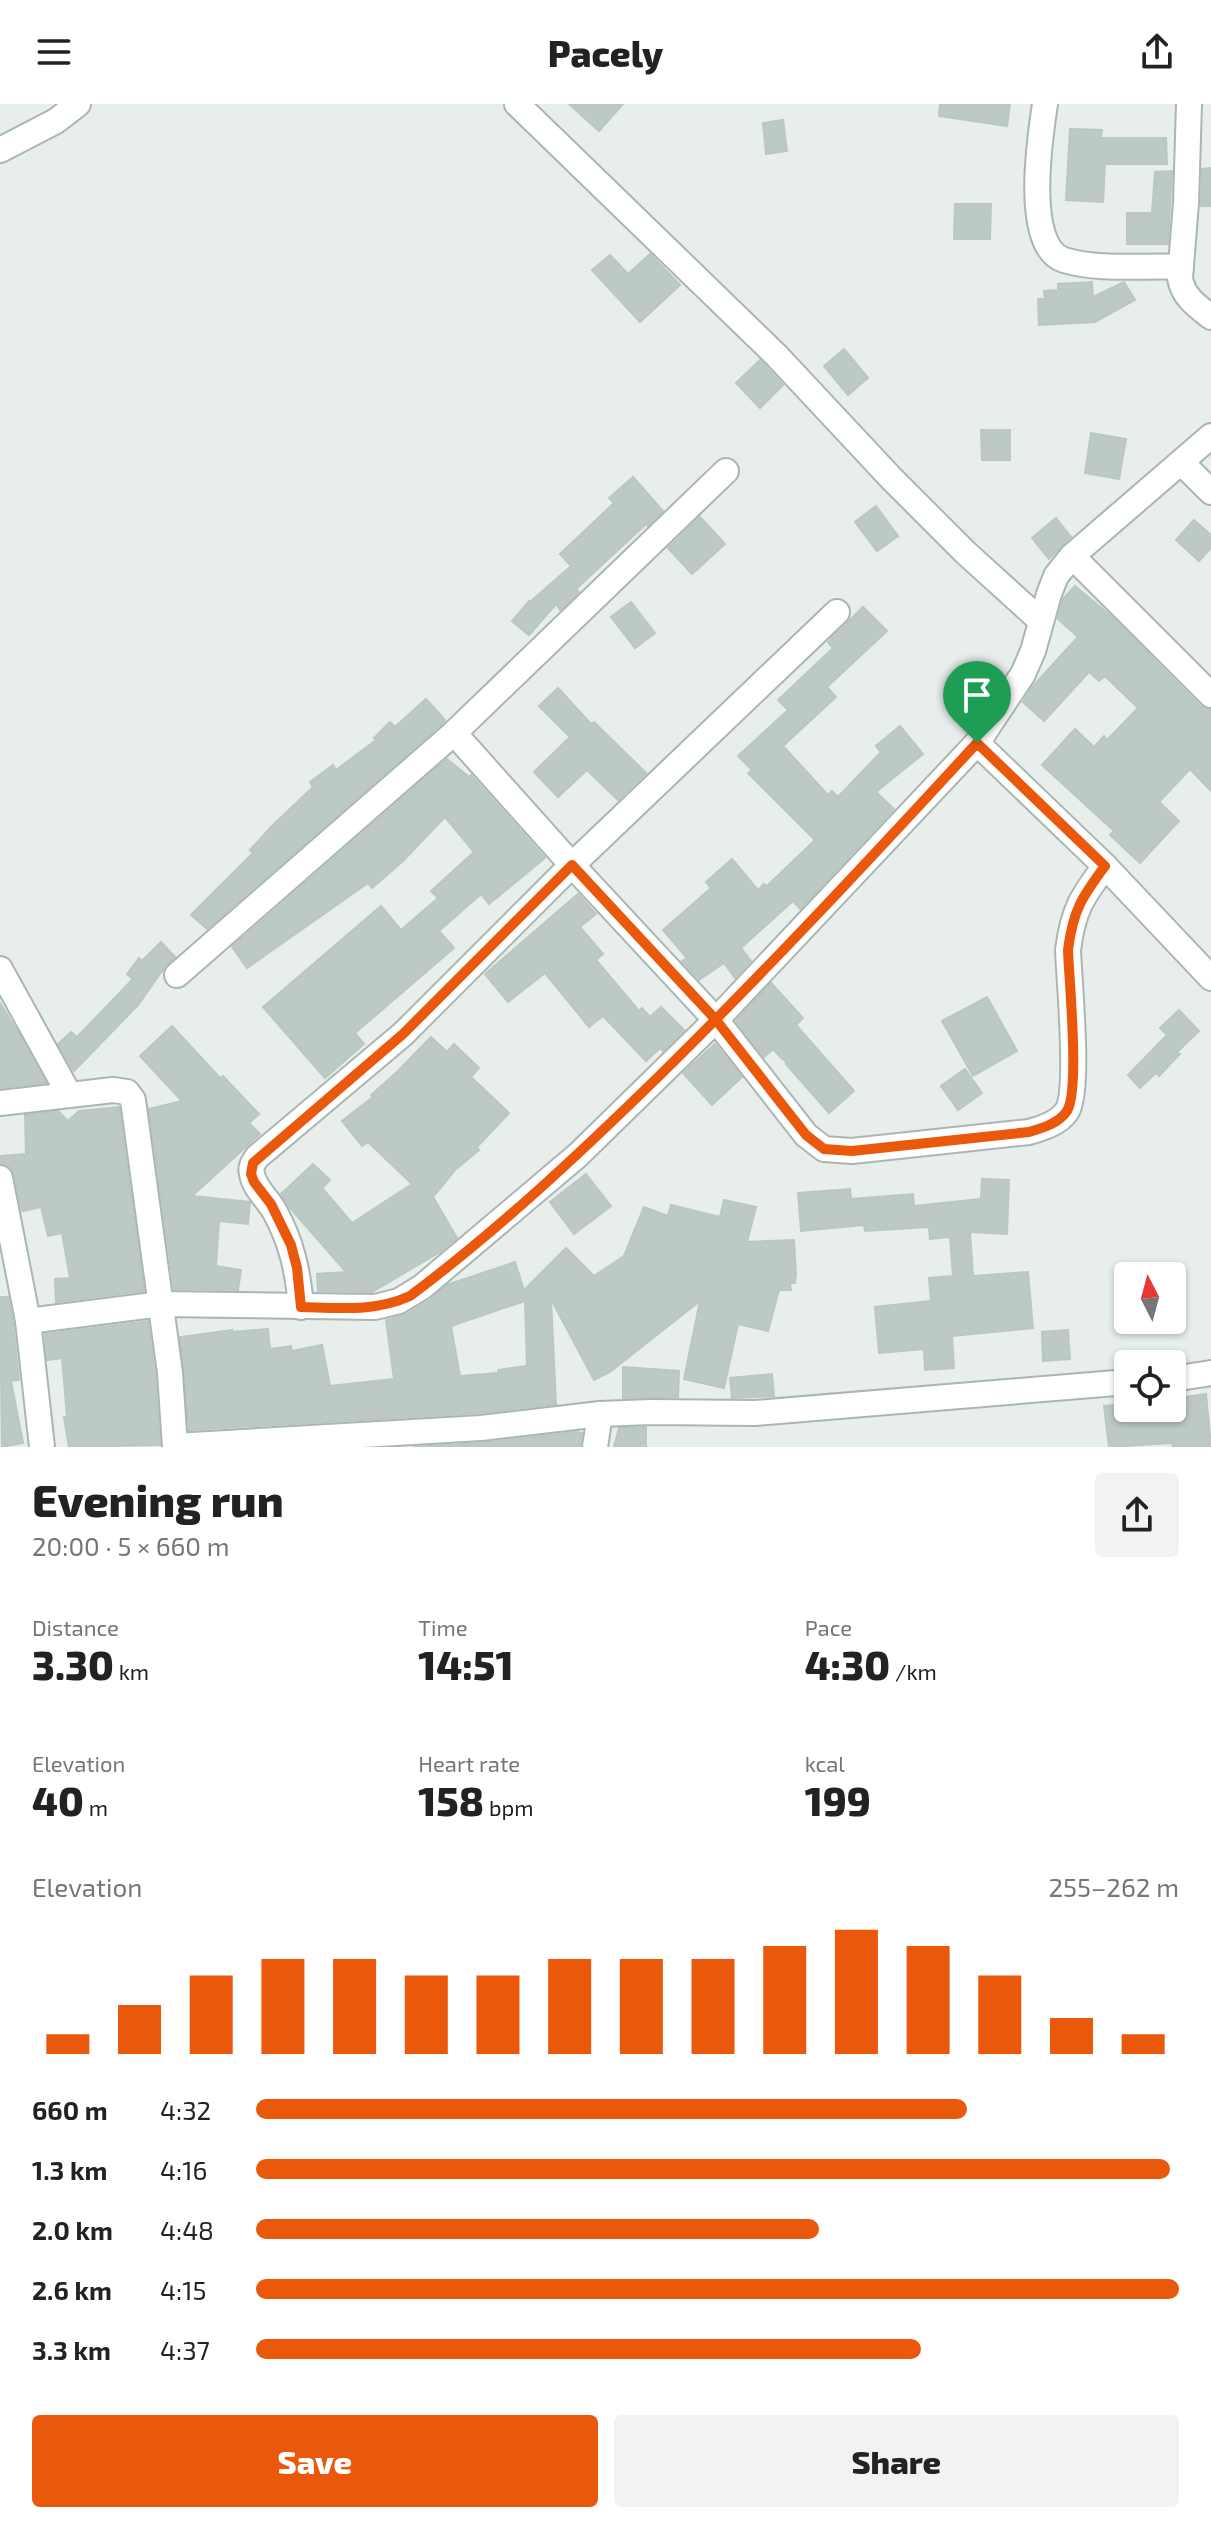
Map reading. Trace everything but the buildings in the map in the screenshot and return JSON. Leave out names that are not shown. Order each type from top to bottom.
[{"type":"street","points":[[0,150],[56,121],[78,104]]},
{"type":"street","points":[[517,104],[776,355],[966,553],[1041,621]]},
{"type":"street","points":[[1045,104],[1038,164],[1039,207],[1041,230],[1051,253],[1062,259],[1089,265],[1181,267]]},
{"type":"street","points":[[1189,104],[1181,288],[1211,317]]},
{"type":"street","points":[[28,1321],[161,1304],[375,1307],[410,1296],[578,1155],[716,1020],[977,743],[1023,674],[1056,576],[1072,556],[1211,436]]},
{"type":"street","points":[[1181,462],[1211,492]]},
{"type":"street","points":[[177,975],[454,733],[726,471]]},
{"type":"street","points":[[1072,556],[1211,695]]},
{"type":"street","points":[[301,1307],[291,1245],[271,1204],[254,1182],[251,1174],[253,1163],[403,1034],[572,865],[837,612]]},
{"type":"street","points":[[454,733],[716,1020],[806,1135],[824,1149],[852,1151],[1029,1132],[1057,1121],[1067,1111],[1074,1082],[1068,950],[1071,929],[1083,897],[1105,866]]},
{"type":"street","points":[[977,743],[1105,866],[1211,978]]},
{"type":"street","points":[[0,969],[69,1094]]},
{"type":"street","points":[[0,1103],[121,1090],[133,1100],[170,1373],[175,1446],[480,1438],[600,1414],[755,1413],[1114,1383]]},
{"type":"street","points":[[0,1178],[28,1321],[42,1447]]},
{"type":"street","points":[[1186,1377],[1211,1373]]},
{"type":"street","points":[[595,1447],[600,1414]]},
{"type":"route","points":[[977,743],[716,1020],[578,1155],[469,1249],[410,1296],[399,1301],[375,1307],[301,1307],[291,1245],[271,1204],[254,1182],[251,1174],[253,1163],[403,1034],[572,865],[716,1020],[806,1135],[824,1149],[852,1151],[1029,1132],[1057,1121],[1067,1111],[1074,1082],[1068,950],[1071,929],[1083,897],[1105,866],[977,743]]}]
